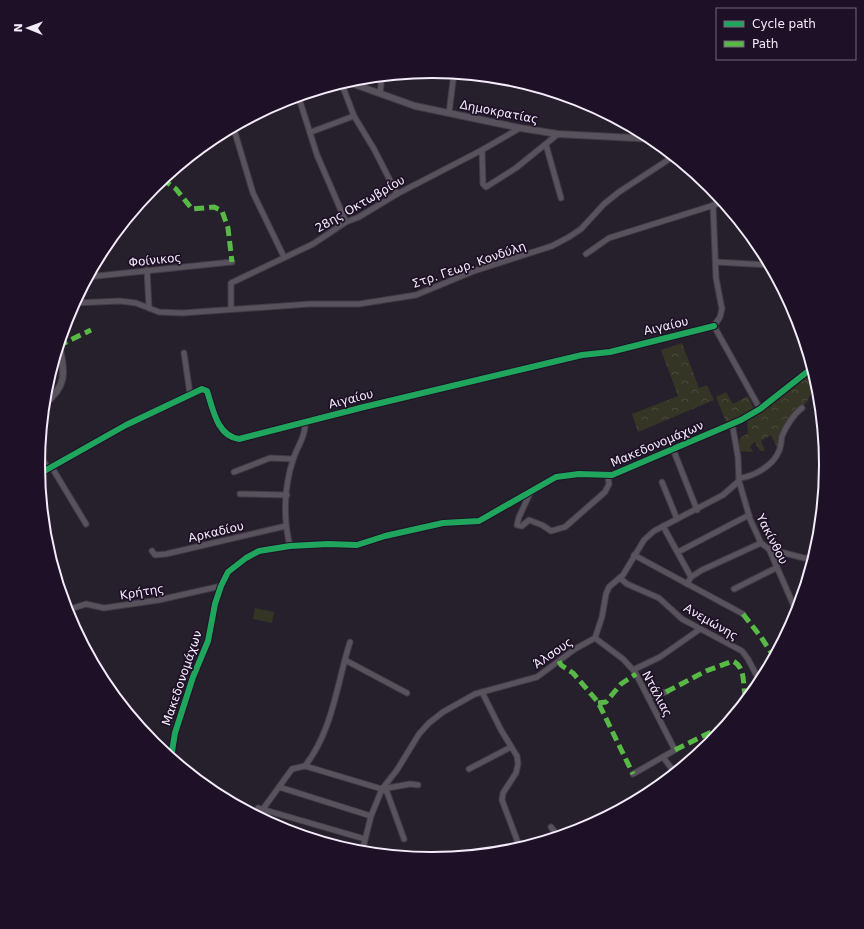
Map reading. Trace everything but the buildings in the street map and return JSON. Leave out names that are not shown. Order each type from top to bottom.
[{"type":"street","points":[[449,113],[453,78]]},
{"type":"street","points":[[380,93],[381,81]]},
{"type":"street","name":"Δημοκρατίας","points":[[357,85],[415,106],[520,128],[558,134],[640,138]]},
{"type":"street","points":[[343,88],[354,116],[397,194]]},
{"type":"street","points":[[300,101],[311,132],[320,165],[346,222]]},
{"type":"street","points":[[311,132],[354,116]]},
{"type":"street","name":"28ης Οκτωβρίου","points":[[231,308],[231,283],[313,244],[346,222],[359,217],[397,194],[482,150],[520,128]]},
{"type":"street","points":[[235,132],[253,193],[284,257]]},
{"type":"street","points":[[482,150],[483,184],[486,187],[516,168],[558,134]]},
{"type":"street","points":[[546,145],[561,198]]},
{"type":"street","name":"Στρ. Γεωρ. Κονδύλη","points":[[80,303],[120,301],[159,312],[182,313],[231,308],[310,304],[359,304],[416,295],[474,271],[552,246],[570,237],[581,230],[604,204],[619,192],[670,159]]},
{"type":"street","points":[[586,254],[610,238],[718,204]]},
{"type":"street","points":[[713,205],[716,278],[722,309],[720,317],[714,326],[760,409]]},
{"type":"street","name":"Φοίνικος","points":[[94,276],[232,262]]},
{"type":"street","points":[[716,262],[763,265]]},
{"type":"street","points":[[147,270],[149,308]]},
{"type":"street","name":"Αιγαίου","points":[[45,470],[126,425],[202,389],[207,390],[216,418],[226,435],[239,439],[582,356],[610,352],[714,326]]},
{"type":"street","points":[[184,353],[190,394]]},
{"type":"street","points":[[50,399],[57,393],[62,385],[64,375],[61,355]]},
{"type":"street","name":"Μακεδονομάχων","points":[[172,751],[192,677],[208,641],[215,604],[221,586],[228,572],[246,558],[260,551],[290,546],[328,544],[351,546],[443,523],[474,522],[500,510],[532,490],[565,475],[608,476],[732,423],[760,409],[808,371]]},
{"type":"street","points":[[596,638],[609,587],[620,578],[649,534],[723,495],[739,480],[757,474],[778,454],[783,434],[795,413],[802,408]]},
{"type":"street","points":[[290,546],[286,526],[286,495],[293,459],[306,429],[306,422]]},
{"type":"street","name":"Υακίνθου","points":[[732,423],[738,457],[739,480],[749,515],[761,543],[769,549],[793,604]]},
{"type":"street","points":[[673,449],[697,510]]},
{"type":"street","points":[[234,472],[270,458],[293,459]]},
{"type":"street","points":[[45,462],[86,524]]},
{"type":"street","points":[[532,490],[519,517],[518,525],[522,526],[530,520],[551,531],[565,527],[605,492],[609,484],[608,476]]},
{"type":"street","points":[[662,482],[677,519]]},
{"type":"street","points":[[240,494],[286,495]]},
{"type":"street","points":[[678,552],[749,515]]},
{"type":"street","name":"Αρκαδίου","points":[[152,551],[155,555],[166,554],[286,526]]},
{"type":"street","points":[[663,526],[691,577]]},
{"type":"street","points":[[687,584],[691,577],[702,570],[761,543]]},
{"type":"street","points":[[769,549],[788,555],[808,557]]},
{"type":"street","points":[[634,555],[743,614]]},
{"type":"street","points":[[734,589],[776,568]]},
{"type":"street","name":"Ανεμώνης","points":[[620,578],[627,584],[659,598],[682,619],[724,640],[742,651],[757,676]]},
{"type":"street","name":"Κρήτης","points":[[72,608],[86,604],[104,608],[159,600],[221,586]]},
{"type":"street","points":[[633,670],[660,657],[700,629]]},
{"type":"street","name":"Ντάλιας","points":[[596,638],[623,659],[633,670],[675,750],[663,757]]},
{"type":"street","name":"Άλσους","points":[[364,845],[382,789],[397,770],[419,734],[429,723],[465,700],[482,692],[537,676],[575,649],[596,638]]},
{"type":"street","points":[[306,766],[315,753],[323,736],[350,642]]},
{"type":"street","points":[[345,660],[407,694]]},
{"type":"street","points":[[482,692],[517,756],[518,768],[504,793],[502,800],[518,841]]},
{"type":"street","points":[[648,697],[666,692]]},
{"type":"street","points":[[469,769],[511,747]]},
{"type":"street","points":[[633,774],[663,757],[671,769]]},
{"type":"street","points":[[263,809],[292,768],[306,766],[382,789],[410,784],[418,785]]},
{"type":"street","points":[[279,787],[372,816]]},
{"type":"street","points":[[382,789],[389,796],[404,839]]},
{"type":"street","points":[[257,810],[258,808],[263,809],[365,839]]},
{"type":"street","points":[[551,827],[554,831]]},
{"type":"green space","points":[[682,343],[699,388],[707,385],[714,400],[638,432],[632,414],[678,396],[661,350]]},
{"type":"green space","points":[[808,374],[812,391],[806,403],[785,425],[778,450],[771,435],[761,441],[765,451],[760,451],[755,442],[750,446],[753,452],[738,451],[740,438],[748,433],[747,421]]},
{"type":"green space","points":[[726,392],[733,404],[748,396],[755,411],[727,424],[716,397]]},
{"type":"green space","points":[[255,608],[274,612],[272,623],[253,619]]},
{"type":"marked path","points":[[167,183],[176,189],[192,209],[214,207],[222,211],[228,228],[232,262]]},
{"type":"marked path","points":[[65,343],[91,330]]},
{"type":"marked path","points":[[743,614],[770,652]]},
{"type":"marked path","points":[[559,661],[561,665],[573,673],[598,702],[633,774]]},
{"type":"marked path","points":[[666,692],[706,671],[733,661],[737,664],[742,673],[745,692]]},
{"type":"marked path","points":[[598,703],[606,702],[621,684],[636,674]]},
{"type":"marked path","points":[[675,750],[712,731]]},
{"type":"cycle path","points":[[45,470],[126,425],[202,389],[207,391],[217,421],[221,427],[226,433],[239,439],[364,407],[582,355],[610,352],[714,326]]},
{"type":"cycle path","points":[[172,751],[175,733],[193,677],[208,641],[215,604],[221,586],[228,572],[246,558],[259,551],[290,546],[328,544],[357,545],[385,536],[443,523],[479,521],[556,477],[579,474],[612,475],[741,420],[760,409],[808,371]]}]
